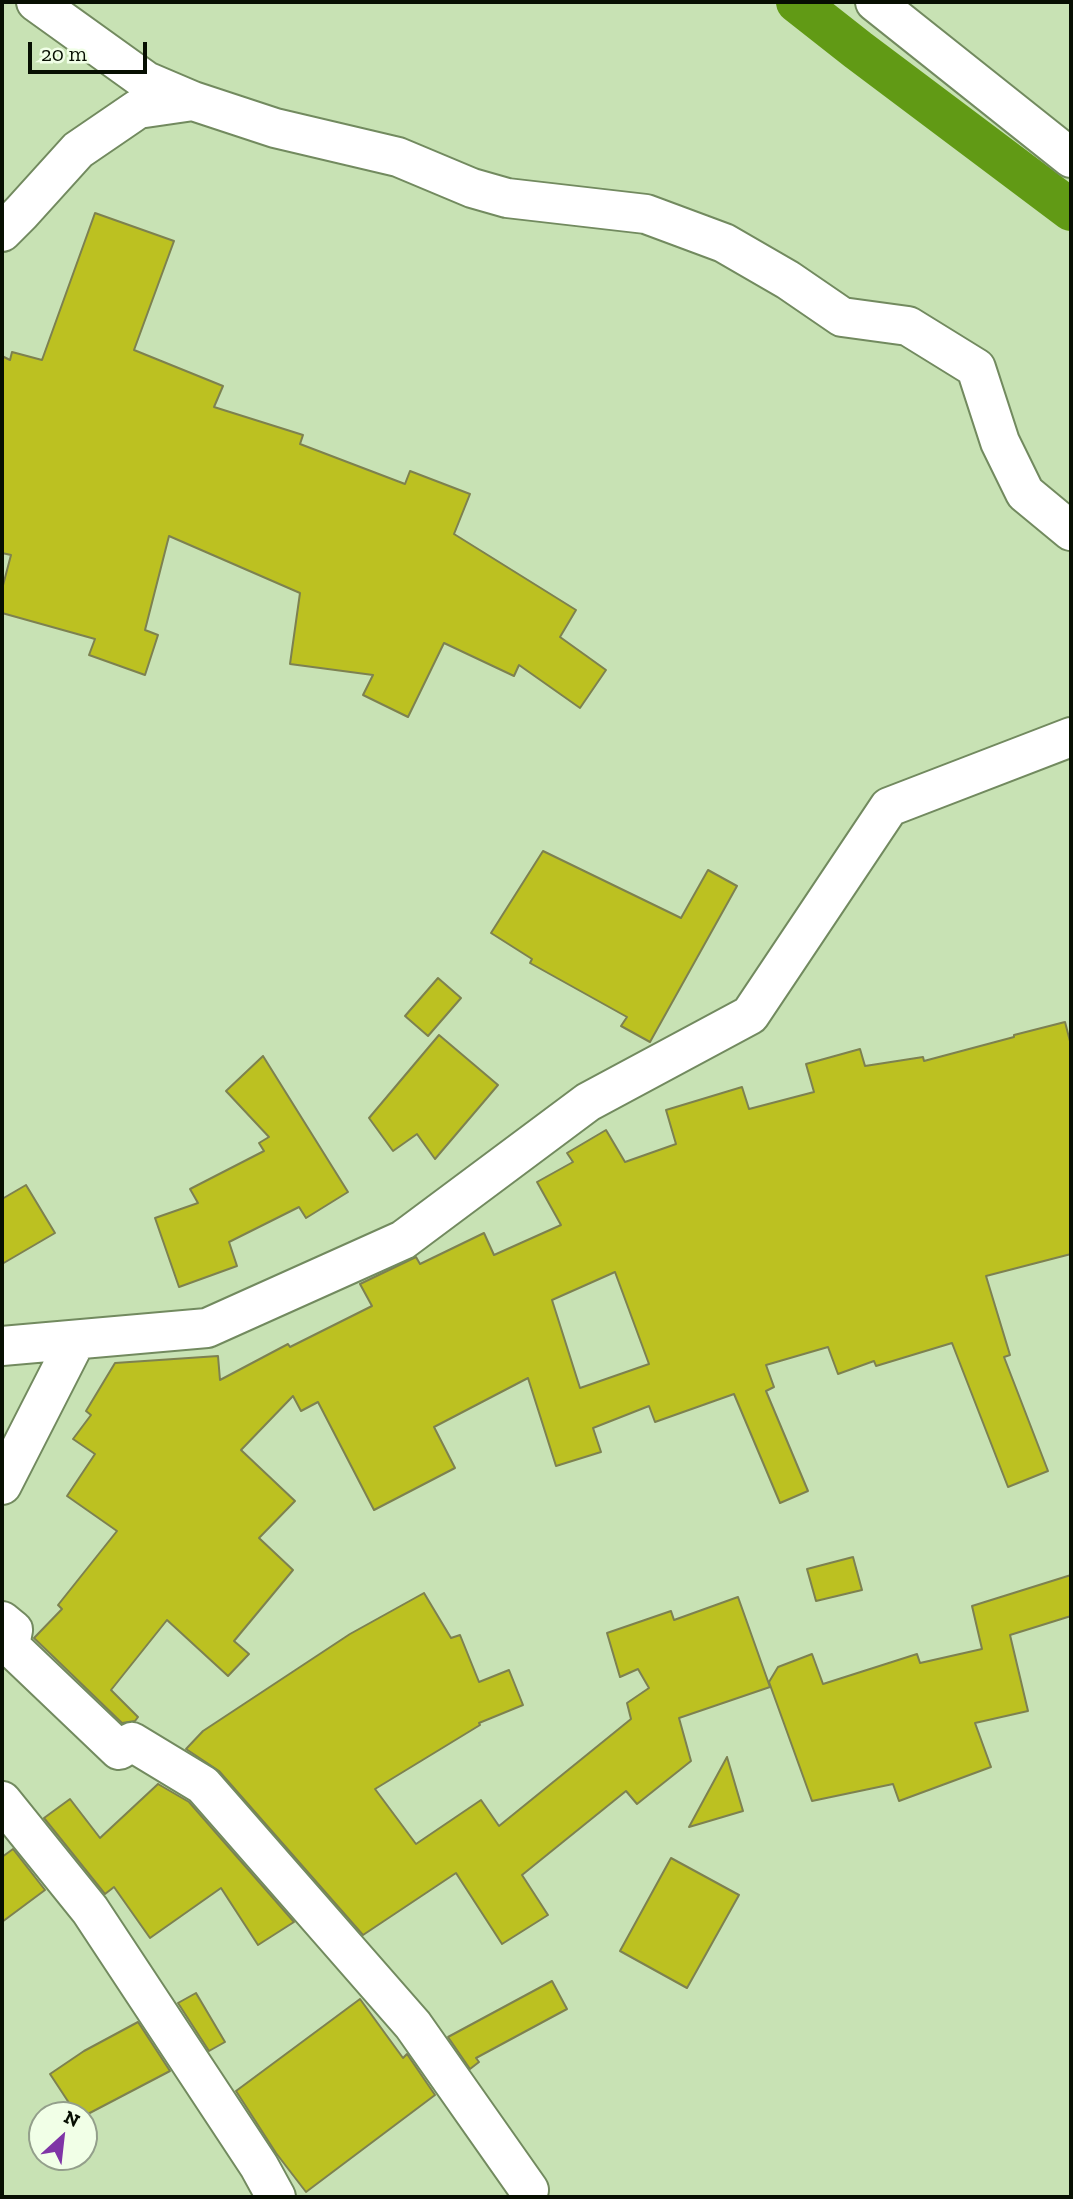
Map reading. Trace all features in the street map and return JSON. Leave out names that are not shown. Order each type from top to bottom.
[{"type":"street","points":[[36,2],[146,81],[193,101],[275,128],[398,157],[472,188],[507,198],[646,214],[724,243],[788,280],[842,317],[908,326],[976,368],[1000,442],[1025,493],[1071,531]]},
{"type":"street","points":[[874,2],[1071,158]]},
{"type":"street","points":[[2,232],[78,150],[138,109],[193,101]]},
{"type":"street","points":[[2,1346],[207,1328],[403,1240],[588,1102],[750,1015],[889,807],[1071,737]]},
{"type":"street","points":[[2,1485],[76,1340]]},
{"type":"street","points":[[2,1621],[13,1630],[10,1646],[119,1750],[132,1742],[203,1785],[413,2025],[529,2190]]},
{"type":"street","points":[[2,1801],[90,1910],[259,2166],[276,2197]]},
{"type":"building","points":[[95,213],[174,241],[134,350],[223,386],[214,407],[303,435],[300,444],[405,484],[410,471],[470,494],[454,534],[576,610],[560,637],[606,670],[580,708],[519,665],[514,676],[444,643],[408,717],[363,695],[373,675],[290,664],[300,593],[169,536],[145,630],[158,635],[145,675],[89,655],[95,639],[2,613],[2,589],[11,555],[2,553],[2,356],[10,360],[12,352],[42,360]]},
{"type":"building","points":[[543,851],[681,918],[708,870],[737,886],[650,1042],[621,1026],[627,1017],[530,963],[532,959],[491,933]]},
{"type":"building","points":[[438,978],[461,998],[428,1036],[405,1016]]},
{"type":"building","points":[[1065,1022],[1071,1045],[1071,1254],[986,1276],[1010,1355],[1004,1357],[1048,1471],[1008,1487],[952,1343],[876,1366],[874,1361],[838,1374],[828,1347],[766,1365],[774,1387],[766,1391],[808,1491],[780,1503],[734,1394],[655,1422],[649,1406],[593,1428],[601,1452],[556,1466],[528,1378],[434,1427],[455,1468],[374,1510],[318,1402],[301,1411],[293,1396],[241,1450],[295,1501],[259,1538],[293,1570],[234,1641],[249,1654],[228,1676],[167,1620],[111,1690],[138,1717],[135,1721],[122,1723],[34,1638],[62,1609],[58,1605],[117,1531],[67,1496],[95,1454],[73,1439],[91,1415],[86,1411],[115,1363],[218,1356],[220,1380],[288,1344],[290,1347],[372,1306],[360,1284],[416,1257],[420,1264],[484,1233],[494,1255],[561,1225],[537,1182],[573,1162],[567,1153],[606,1130],[625,1162],[676,1144],[666,1110],[742,1087],[749,1109],[814,1092],[806,1064],[860,1049],[865,1066],[923,1057],[924,1061]],"holes":[[[615,1272],[649,1364],[580,1388],[552,1300]]]},
{"type":"building","points":[[439,1035],[498,1085],[435,1159],[417,1134],[393,1151],[369,1118]]},
{"type":"building","points":[[263,1056],[348,1192],[306,1218],[299,1207],[229,1242],[237,1266],[179,1287],[155,1218],[198,1203],[190,1189],[264,1151],[259,1143],[269,1137],[226,1091]]},
{"type":"building","points":[[26,1185],[55,1233],[2,1264],[2,1199]]},
{"type":"building","points":[[853,1557],[862,1590],[816,1601],[807,1569]]},
{"type":"building","points":[[1071,1575],[1071,1616],[1010,1635],[1028,1711],[975,1723],[991,1767],[899,1801],[893,1784],[812,1801],[769,1682],[778,1667],[812,1654],[823,1684],[917,1654],[920,1663],[982,1649],[972,1606]]},
{"type":"building","points":[[424,1593],[451,1638],[460,1635],[479,1682],[509,1670],[523,1705],[479,1723],[480,1725],[375,1789],[416,1844],[481,1800],[499,1826],[631,1719],[627,1703],[649,1688],[638,1669],[620,1677],[607,1633],[671,1611],[674,1620],[738,1597],[770,1687],[679,1718],[691,1761],[637,1804],[626,1791],[522,1875],[548,1915],[502,1944],[456,1873],[363,1935],[219,1771],[186,1749],[203,1731],[350,1634]]},
{"type":"building","points":[[727,1757],[743,1811],[689,1827]]},
{"type":"building","points":[[158,1784],[189,1802],[294,1922],[258,1945],[221,1888],[150,1938],[114,1887],[105,1894],[44,1818],[70,1799],[100,1838]]},
{"type":"building","points":[[13,1849],[45,1890],[2,1922],[2,1857]]},
{"type":"building","points":[[671,1858],[739,1895],[687,1988],[620,1951]]},
{"type":"building","points":[[552,1981],[567,2009],[476,2058],[479,2062],[470,2069],[448,2037]]},
{"type":"building","points":[[196,1993],[225,2042],[209,2051],[178,2003]]},
{"type":"building","points":[[360,1999],[403,2058],[407,2054],[435,2095],[306,2192],[276,2153],[236,2091]]},
{"type":"building","points":[[138,2022],[170,2071],[98,2109],[98,2101],[68,2101],[50,2074],[84,2051]]},
{"type":"waterway","points":[[797,2],[1071,210]]}]
